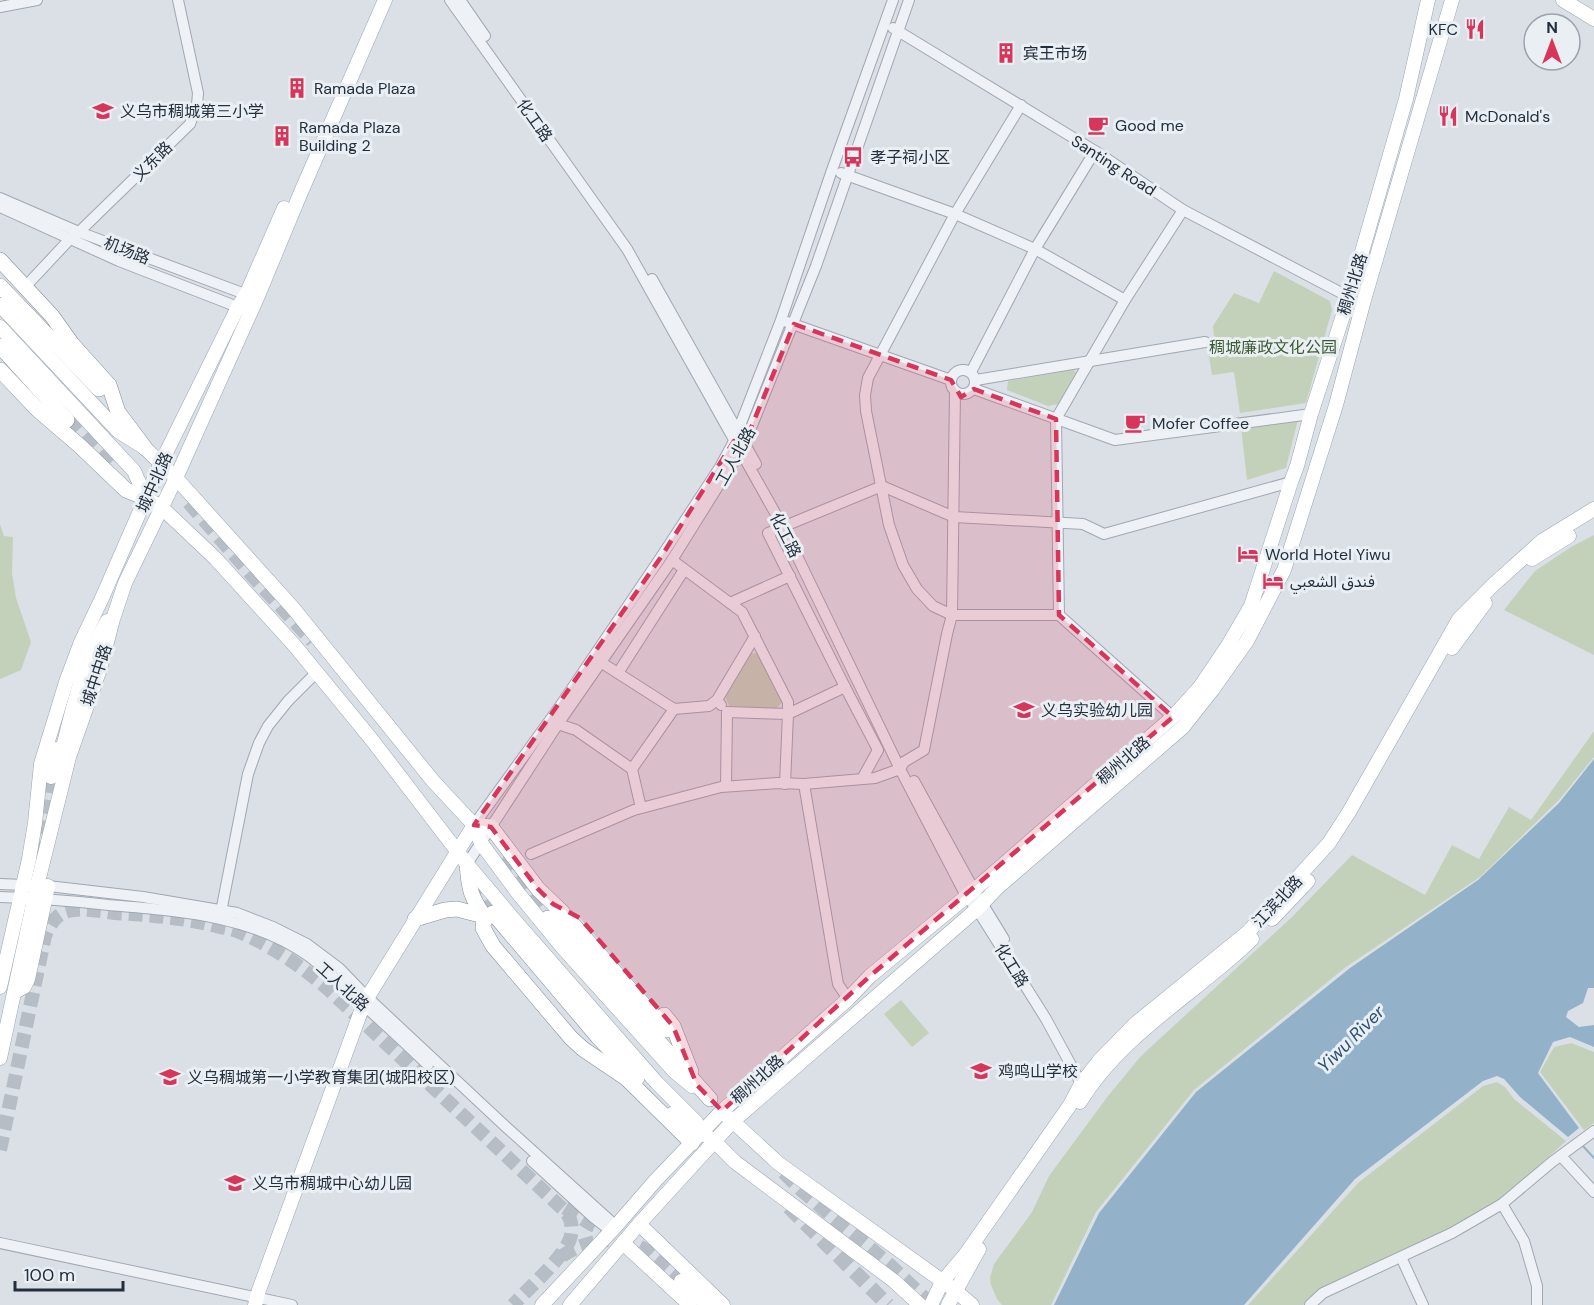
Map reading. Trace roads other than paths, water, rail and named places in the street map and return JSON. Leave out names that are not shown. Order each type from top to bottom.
[{"type":"highway","points":[[0,260],[52,316],[72,344],[109,385],[118,412],[145,448]]},
{"type":"highway","points":[[0,271],[59,335],[72,344]]},
{"type":"highway","points":[[0,285],[99,389]]},
{"type":"highway","points":[[0,346],[67,420]]},
{"type":"highway","points":[[0,359],[80,446]]},
{"type":"highway","points":[[0,370],[38,410],[126,490],[146,498]]},
{"type":"highway","points":[[474,825],[491,827],[538,889],[550,911],[710,1099]]},
{"type":"highway","points":[[467,864],[468,883],[473,900],[606,1046],[702,1139]]},
{"type":"highway","points":[[416,920],[445,910],[457,909],[489,915],[519,964],[587,1042]]},
{"type":"highway","points":[[550,911],[566,909],[580,918],[674,1026],[698,1085]]},
{"type":"highway","points":[[550,911],[562,912],[666,1030]]},
{"type":"highway","points":[[489,915],[483,928],[493,946],[571,1038],[583,1049],[626,1078],[702,1139]]},
{"type":"main road","name":"城中北路","points":[[251,296],[376,0]]},
{"type":"main road","name":"城中北路","points":[[0,987],[29,859],[41,764],[81,642],[161,463],[244,310],[301,192],[386,0]]},
{"type":"main road","name":"稠州北路","points":[[570,1305],[639,1224],[722,1111],[848,999],[870,976],[970,893],[1173,717],[1200,687],[1227,647],[1251,606],[1297,466],[1406,99],[1428,0]]},
{"type":"main road","name":"稠州北路","points":[[542,1305],[655,1181],[702,1139],[732,1122],[1183,727],[1247,641],[1284,570],[1336,405],[1367,289],[1452,0]]},
{"type":"main road","points":[[1563,0],[1594,19]]},
{"type":"main road","points":[[0,306],[118,431],[145,448],[176,478],[292,608],[433,781],[474,825],[481,843],[518,893],[674,1071],[710,1099],[778,1163],[956,1291],[972,1305]]},
{"type":"main road","name":"城中中路","points":[[0,1058],[41,892],[69,757],[100,669],[120,597],[176,478],[244,310]]},
{"type":"main road","points":[[0,327],[134,471],[146,498],[161,507],[216,559],[295,646],[372,740],[467,864],[657,1083],[696,1122],[702,1139],[894,1281],[920,1305]]},
{"type":"main road","name":"江滨北路","points":[[948,1305],[971,1261],[1068,1122],[1099,1061],[1135,1024],[1248,932],[1329,843],[1459,619],[1542,541],[1594,509]]},
{"type":"main road","name":"江滨北路","points":[[931,1305],[942,1282],[965,1255],[1086,1085],[1111,1059],[1233,957],[1289,902],[1333,853],[1360,811],[1455,642],[1489,598],[1534,558],[1594,520]]},
{"type":"main road","points":[[101,600],[66,711],[53,778],[79,686],[102,629],[120,597]]},
{"type":"main road","points":[[256,1301],[366,1001],[474,825]]},
{"type":"main road","points":[[639,1224],[723,1305]]},
{"type":"main road","points":[[623,1243],[690,1305]]},
{"type":"main road","points":[[698,1305],[679,1283],[708,1305]]},
{"type":"street","points":[[0,7],[37,0]]},
{"type":"street","name":"义东路","points":[[25,287],[70,239],[80,232],[190,124],[197,105],[198,93],[178,0]]},
{"type":"street","name":"化工路","points":[[450,0],[627,249],[739,441]]},
{"type":"street","name":"化工路","points":[[460,0],[633,245],[786,526],[902,766],[970,893],[980,906],[1086,1085]]},
{"type":"street","name":"工人北路","points":[[474,825],[558,709],[739,441],[893,0]]},
{"type":"street","name":"工人北路","points":[[467,864],[558,724],[672,560],[739,441],[794,324],[909,0]]},
{"type":"street","name":"Santing Road","points":[[886,22],[898,32],[1095,151],[1183,210],[1349,297]]},
{"type":"street","points":[[1021,105],[955,214],[868,378],[865,395],[866,411],[889,525],[903,565],[917,589],[933,606],[952,615],[1059,615],[1173,717]]},
{"type":"street","points":[[956,417],[1035,249],[1095,151]]},
{"type":"street","points":[[832,170],[955,214],[1035,249],[1125,300]]},
{"type":"street","name":"机场路","points":[[0,198],[80,232],[251,296]]},
{"type":"street","name":"机场路","points":[[0,207],[119,261],[244,310]]},
{"type":"street","points":[[1059,615],[1056,419],[1125,300],[1183,210]]},
{"type":"street","points":[[781,320],[951,380]]},
{"type":"street","points":[[955,391],[959,393],[972,383],[1090,360],[1205,342]]},
{"type":"street","points":[[531,854],[641,808],[726,786],[804,784],[875,778],[902,766],[924,750],[952,615],[956,417],[955,391],[951,380],[954,373],[960,369],[968,370],[972,383],[1056,419],[1114,440],[1311,414]]},
{"type":"street","points":[[862,779],[878,750],[768,533],[882,486],[954,517],[1083,524],[1104,534],[1291,482]]},
{"type":"street","points":[[672,560],[742,612],[788,702],[785,784]]},
{"type":"street","points":[[618,673],[684,570]]},
{"type":"street","points":[[730,603],[790,576]]},
{"type":"street","points":[[636,612],[652,621]]},
{"type":"street","points":[[602,663],[674,709],[709,706],[717,700],[754,636]]},
{"type":"street","points":[[220,914],[248,774],[259,743],[268,726],[288,701],[316,673]]},
{"type":"street","points":[[727,712],[788,714],[845,687]]},
{"type":"street","points":[[717,700],[727,712],[726,786]]},
{"type":"street","points":[[632,769],[674,709]]},
{"type":"street","points":[[558,724],[576,730],[632,769],[641,808]]},
{"type":"street","points":[[804,784],[838,984],[848,999]]},
{"type":"street","name":"工人北路","points":[[0,884],[21,892]]},
{"type":"street","name":"工人北路","points":[[0,897],[21,892],[41,892],[142,908],[220,914],[286,943],[310,957],[366,1001],[505,1126],[613,1229]]},
{"type":"street","points":[[1310,1305],[1323,1293],[1452,1233],[1502,1204],[1594,1131]]},
{"type":"street","points":[[1561,1156],[1594,1192]]},
{"type":"street","points":[[1502,1204],[1524,1241],[1537,1286],[1537,1305]]},
{"type":"street","points":[[0,1244],[256,1301],[292,1305]]},
{"type":"street","points":[[1401,1257],[1423,1305]]},
{"type":"water","name":"Yiwu River","points":[[1594,759],[1594,988],[1588,988],[1583,1003],[1568,1011],[1566,1017],[1579,1027],[1594,1025],[1594,1047],[1570,1037],[1553,1042],[1538,1073],[1579,1128],[1568,1137],[1520,1097],[1504,1079],[1497,1076],[1483,1081],[1355,1179],[1244,1305],[1054,1305],[1099,1213],[1196,1092],[1350,968],[1478,880],[1559,803]]},
{"type":"waterway","points":[[1582,1145],[1594,1158]]},
{"type":"tunnel","points":[[67,420],[110,466]]},
{"type":"tunnel","points":[[189,502],[313,641]]},
{"type":"tunnel","points":[[29,896],[51,777]]},
{"type":"tunnel","points":[[499,862],[518,880],[548,918]]},
{"type":"tunnel","points":[[477,879],[493,913]]},
{"type":"tunnel","points":[[0,1150],[45,936],[58,916],[65,912],[90,910],[181,919],[234,930],[276,951],[327,988],[566,1212],[572,1228],[566,1247],[553,1264],[513,1305]]},
{"type":"tunnel","points":[[784,1172],[931,1305]]},
{"type":"tunnel","points":[[789,1207],[888,1305]]},
{"type":"tunnel","points":[[565,1208],[591,1224],[632,1242],[650,1253],[681,1281]]},
{"type":"tunnel","points":[[562,1256],[584,1245],[608,1240]]},
{"type":"place","name":"KFC","points":[[1475,29]]},
{"type":"place","name":"宾王市场","points":[[1006,53]]},
{"type":"place","name":"Ramada Plaza","points":[[297,88]]},
{"type":"place","name":"义乌市稠城第三小学","points":[[103,111]]},
{"type":"place","name":"McDonald's","points":[[1448,116]]},
{"type":"place","name":"Good me","points":[[1098,125]]},
{"type":"place","name":"Ramada Plaza Building 2","points":[[282,136]]},
{"type":"place","name":"孝子祠小区","points":[[853,157]]},
{"type":"place","name":"Mofer Coffee","points":[[1135,423]]},
{"type":"place","name":"World Hotel Yiwu","points":[[1248,554]]},
{"type":"place","name":"فندق الشعبي","points":[[1273,581]]},
{"type":"place","name":"义乌实验幼儿园","points":[[1024,710]]},
{"type":"place","name":"鸡鸣山学校","points":[[981,1071]]},
{"type":"place","name":"义乌稠城第一小学教育集团(城阳校区)","points":[[170,1077]]},
{"type":"place","name":"义乌市稠城中心幼儿园","points":[[235,1183]]},
{"type":"park label","name":"稠城廉政文化公园","points":[[1273,347]]}]
